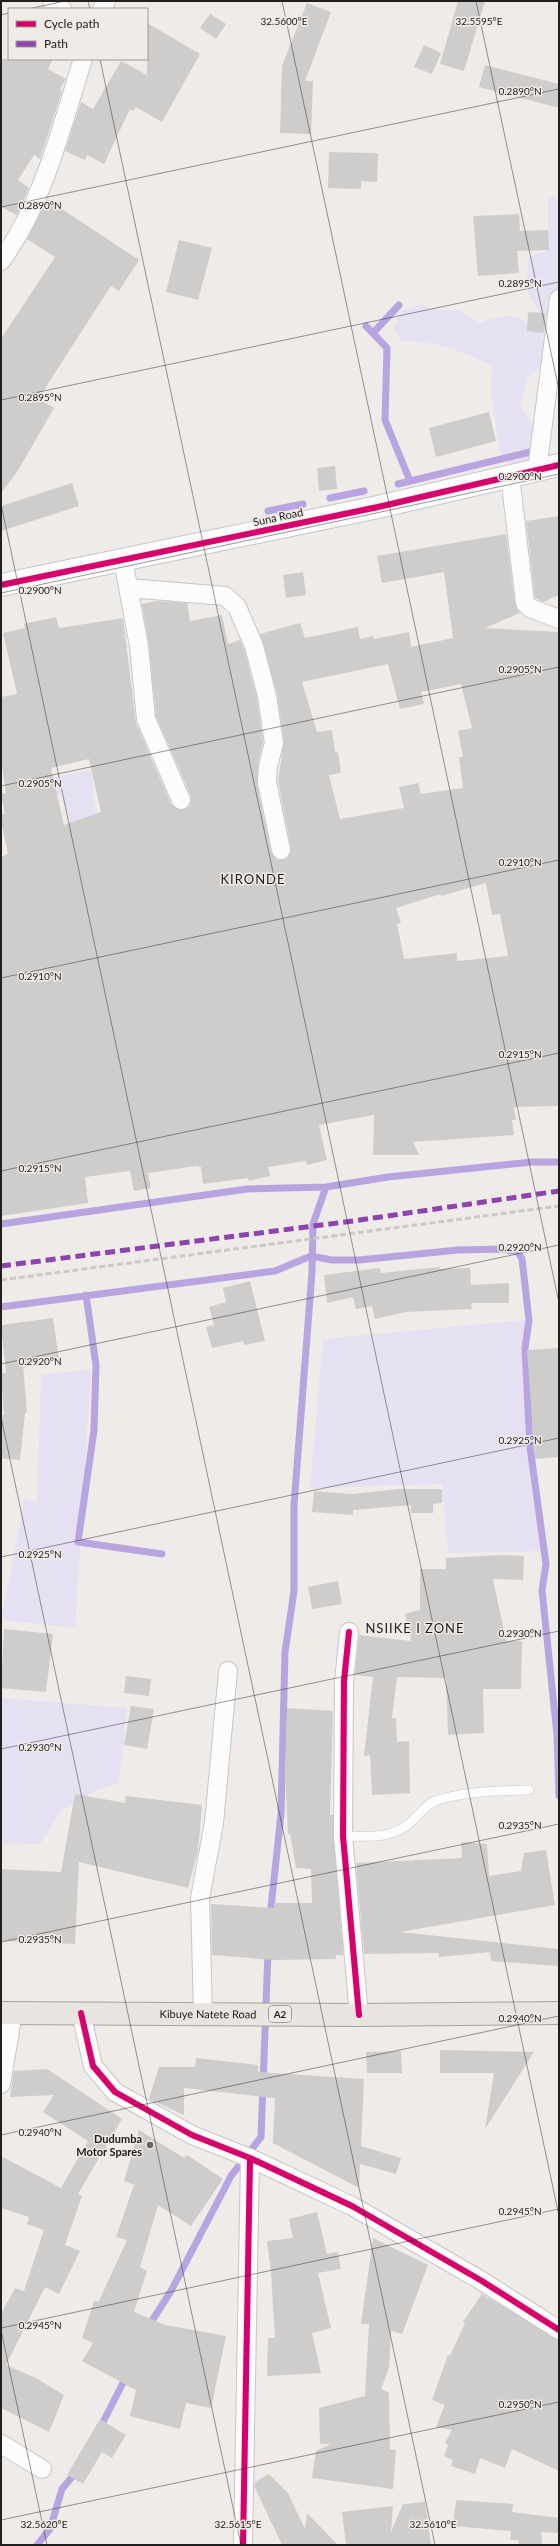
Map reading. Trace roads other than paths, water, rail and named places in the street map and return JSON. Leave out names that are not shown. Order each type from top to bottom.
[{"type":"main road","name":"Kibuye Natete Road","points":[[7,2013],[359,2015],[559,2012]]},
{"type":"street","points":[[52,1],[61,8]]},
{"type":"street","points":[[1,261],[25,222],[38,194],[83,60]]},
{"type":"street","points":[[537,470],[559,299]]},
{"type":"street","name":"Suna Road","points":[[1,585],[378,507],[559,465]]},
{"type":"street","points":[[510,476],[525,603],[530,608],[559,619]]},
{"type":"street","points":[[124,560],[139,646],[146,719],[181,800]]},
{"type":"street","points":[[129,588],[226,596],[238,607],[254,646],[267,696],[274,743],[268,766],[267,782],[281,850]]},
{"type":"street","points":[[349,1632],[344,1681],[343,1836],[359,2015]]},
{"type":"street","points":[[202,2013],[200,1898],[214,1823],[228,1671]]},
{"type":"street","points":[[1,2084],[7,2013]]},
{"type":"street","points":[[81,2013],[93,2066],[115,2092],[192,2135],[250,2158],[352,2206],[482,2281],[559,2330]]},
{"type":"street","points":[[243,2545],[250,2158]]},
{"type":"street","points":[[1,2444],[42,2469]]},
{"type":"lane","points":[[343,1836],[382,1837],[393,1834],[404,1829],[433,1802],[474,1792],[529,1790]]},
{"type":"waterway","points":[[373,333],[399,305]]},
{"type":"waterway","points":[[366,326],[387,348],[385,420],[410,481]]},
{"type":"waterway","points":[[398,484],[530,452]]},
{"type":"waterway","points":[[330,498],[364,491]]},
{"type":"waterway","points":[[268,511],[303,504]]},
{"type":"waterway","points":[[1,1224],[247,1189],[326,1187],[388,1177],[531,1162],[559,1162]]},
{"type":"waterway","points":[[270,1917],[281,1814],[285,1652],[294,1591],[294,1505],[312,1272],[313,1224],[326,1187]]},
{"type":"waterway","points":[[1,1307],[275,1271],[311,1256],[332,1260],[359,1260],[458,1250],[502,1249],[518,1252],[522,1259],[529,1320],[525,1348],[530,1447],[546,1564],[542,1590],[557,1735],[559,1796]]},
{"type":"waterway","points":[[86,1295],[96,1365],[94,1430],[78,1542],[162,1554]]},
{"type":"waterway","points":[[148,2327],[171,2291],[231,2176],[261,2137],[268,1952]]},
{"type":"waterway","points":[[100,2428],[127,2375]]},
{"type":"waterway","points":[[37,2545],[50,2529],[62,2489],[77,2471]]},
{"type":"railway","points":[[1,1280],[559,1206]]},
{"type":"place","name":"Dudumba Motor Spares","points":[[150,2145]]},
{"type":"district","name":"KIRONDE","points":[[253,879]]},
{"type":"district","name":"NSIIKE I ZONE","points":[[415,1628]]}]
